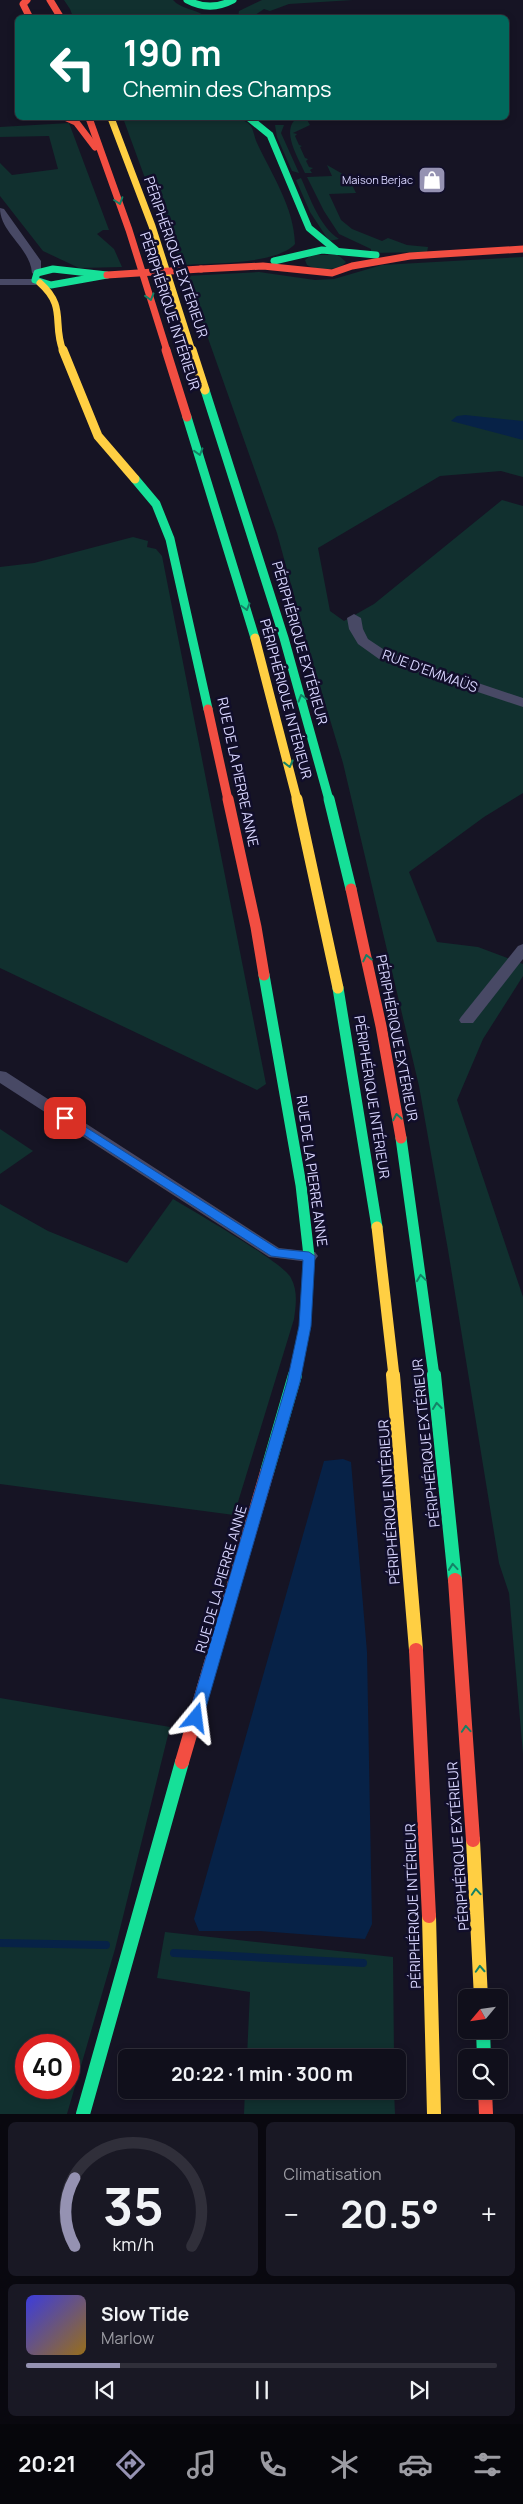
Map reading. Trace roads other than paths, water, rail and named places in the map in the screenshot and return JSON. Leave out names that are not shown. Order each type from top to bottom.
[{"type":"main road","points":[[28,15],[23,4],[28,0],[39,15]]},
{"type":"main road","points":[[50,0],[59,15]]},
{"type":"main road","points":[[187,0],[200,5],[214,15]]},
{"type":"main road","points":[[200,5],[230,2]]},
{"type":"main road","points":[[219,15],[230,2]]},
{"type":"main road","points":[[71,120],[76,122],[89,142],[103,154]]},
{"type":"main road","name":"PÉRIPHÉRIQUE INTÉRIEUR","points":[[90,120],[103,154],[229,549],[268,687],[316,878],[346,1031],[372,1189],[400,1439],[420,1729],[434,2114]]},
{"type":"main road","name":"PÉRIPHÉRIQUE EXTÉRIEUR","points":[[112,120],[137,186],[238,490],[290,658],[334,816],[381,1027],[405,1161],[428,1326],[446,1487],[467,1744],[481,1989]]},
{"type":"main road","points":[[251,120],[270,135],[309,228],[309,240],[297,263],[307,270]]},
{"type":"main road","points":[[270,135],[272,123]]},
{"type":"main road","points":[[309,228],[354,259],[352,266]]},
{"type":"main road","points":[[38,278],[58,285],[72,278],[233,267],[263,266],[332,272],[352,266],[410,256],[523,249]]},
{"type":"main road","points":[[233,267],[322,250],[410,256]]},
{"type":"main road","points":[[38,278],[60,269],[72,278]]},
{"type":"main road","name":"RUE DE LA PIERRE ANNE","points":[[38,278],[51,293],[57,306],[60,343],[98,436],[156,504],[170,539],[256,927],[289,1110],[309,1256],[305,1326],[294,1382],[129,1944],[83,2114]]},
{"type":"main road","points":[[57,306],[72,278]]},
{"type":"main road","points":[[485,2099],[486,2114]]},
{"type":"street","points":[[0,211],[36,261],[38,278],[0,282]]},
{"type":"street","points":[[28,248],[60,269]]},
{"type":"street","name":"RUE D'EMMAÜS","points":[[354,618],[356,629],[363,641],[384,656],[523,704]]},
{"type":"street","points":[[467,1020],[523,949]]},
{"type":"street","points":[[0,1076],[275,1253],[309,1256]]},
{"type":"water","points":[[465,415],[523,421],[523,440],[451,421],[457,416]]},
{"type":"water","points":[[343,1459],[351,1462],[367,1652],[372,1924],[365,1939],[260,1931],[199,1931],[194,1919],[324,1461]]},
{"type":"waterway","points":[[0,1943],[106,1945]]},
{"type":"waterway","points":[[174,1953],[363,1963]]},
{"type":"place","name":"Maison Berjac","points":[[432,180]]}]
